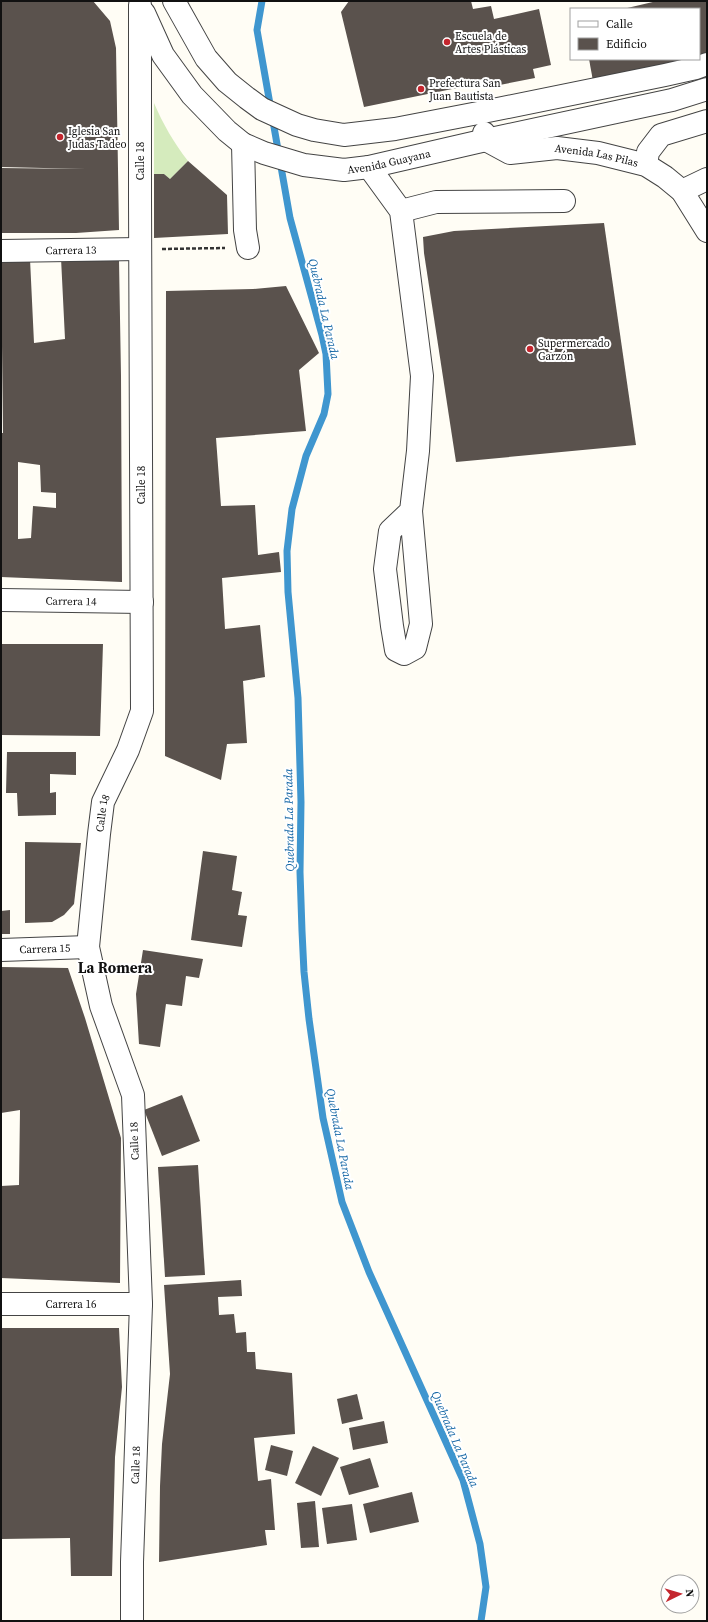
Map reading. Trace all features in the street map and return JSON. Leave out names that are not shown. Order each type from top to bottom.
[{"type":"street","points":[[174,1],[206,58],[227,82],[247,98],[262,109],[297,124],[314,130],[344,135],[395,129],[478,113],[665,75],[707,64]]},
{"type":"street","name":"Avenida Guayana","points":[[139,3],[163,55],[177,76],[192,95],[227,131],[243,144],[264,153],[304,166],[344,170],[369,166],[672,100],[707,89]]},
{"type":"street","name":"Calle 18","points":[[132,1621],[132,1562],[141,1304],[133,1095],[101,1006],[88,947],[103,802],[128,750],[142,711],[139,3]]},
{"type":"street","points":[[478,113],[486,140]]},
{"type":"street","points":[[646,165],[648,152],[661,135],[707,121]]},
{"type":"street","name":"Avenida Las Pilas","points":[[486,140],[510,153],[557,148],[598,152],[646,165],[665,177],[682,191],[707,231]]},
{"type":"street","points":[[243,144],[245,230],[248,248]]},
{"type":"street","points":[[369,166],[401,211],[422,376],[418,451],[411,511],[421,624],[415,648],[404,654],[396,650],[385,569],[390,531],[411,511]]},
{"type":"street","points":[[682,191],[707,179]]},
{"type":"street","points":[[401,211],[436,202],[564,202]]},
{"type":"street","name":"Carrera 13","points":[[1,251],[140,249]]},
{"type":"street","name":"Carrera 14","points":[[1,600],[142,602]]},
{"type":"street","name":"Carrera 15","points":[[1,950],[88,947]]},
{"type":"street","name":"Carrera 16","points":[[1,1304],[141,1304]]},
{"type":"path","points":[[140,249],[248,248]]},
{"type":"green space","points":[[154,103],[169,133],[188,161],[170,179],[164,174],[154,174]]},
{"type":"building","points":[[1,1],[93,1],[110,21],[116,48],[119,230],[76,233],[1,233],[1,168],[86,169],[1,167]]},
{"type":"building","name":"Escuela de Artes Plásticas","points":[[349,1],[471,1],[473,9],[491,6],[494,19],[539,9],[551,65],[533,69],[535,78],[484,88],[483,79],[461,83],[462,87],[364,107],[341,12]]},
{"type":"building","points":[[657,1],[707,1],[707,55],[700,57],[700,8],[627,8]]},
{"type":"building","points":[[589,60],[683,60],[593,81]]},
{"type":"building","points":[[188,161],[227,195],[228,234],[154,238],[154,174],[164,174],[170,179]]},
{"type":"building","name":"Supermercado Garzón","points":[[604,223],[636,445],[456,462],[424,253],[423,237],[454,231]]},
{"type":"building","points":[[61,258],[119,260],[122,582],[1,577],[1,433],[3,433],[1,259],[30,259],[34,343],[65,339]],"holes":[[[18,462],[40,465],[41,492],[56,493],[56,508],[33,506],[31,538],[18,539]]]},
{"type":"building","points":[[286,286],[319,353],[299,370],[306,431],[216,438],[221,506],[255,505],[258,555],[279,552],[281,572],[222,578],[225,629],[260,625],[265,677],[243,681],[247,743],[227,744],[221,780],[165,756],[166,291],[253,289]]},
{"type":"building","points":[[1,644],[103,644],[100,736],[1,735]]},
{"type":"building","points":[[7,752],[76,752],[76,775],[50,774],[50,793],[56,792],[56,815],[18,816],[17,793],[6,793]]},
{"type":"building","points":[[25,842],[81,843],[74,904],[64,915],[52,922],[25,923]]},
{"type":"building","points":[[203,851],[237,856],[232,890],[242,892],[238,915],[247,916],[242,947],[191,940]]},
{"type":"building","points":[[10,910],[10,934],[1,934],[1,911]]},
{"type":"building","points":[[143,950],[203,959],[199,978],[186,976],[182,1006],[166,1004],[160,1047],[139,1044],[136,994]]},
{"type":"building","points":[[1,967],[68,968],[85,1018],[121,1138],[120,1283],[1,1278],[1,1186],[19,1185],[20,1110],[1,1113]]},
{"type":"building","points":[[182,1095],[200,1141],[162,1156],[144,1110]]},
{"type":"building","points":[[198,1165],[205,1275],[165,1277],[158,1167]]},
{"type":"building","points":[[241,1280],[242,1296],[218,1297],[219,1315],[234,1314],[236,1333],[246,1332],[247,1352],[255,1352],[256,1369],[292,1373],[295,1434],[254,1438],[258,1481],[271,1479],[275,1530],[265,1530],[267,1545],[159,1562],[162,1444],[170,1374],[164,1285]]},
{"type":"building","points":[[1,1328],[119,1328],[122,1387],[115,1457],[112,1576],[71,1576],[70,1538],[1,1539]]},
{"type":"building","points":[[357,1394],[363,1419],[342,1424],[337,1399]]},
{"type":"building","points":[[384,1421],[388,1443],[353,1450],[349,1428]]},
{"type":"building","points":[[271,1445],[293,1451],[287,1476],[265,1470]]},
{"type":"building","points":[[313,1446],[339,1458],[321,1496],[295,1483]]},
{"type":"building","points":[[370,1458],[379,1487],[349,1495],[340,1467]]},
{"type":"building","points":[[412,1492],[419,1522],[370,1533],[363,1504]]},
{"type":"building","points":[[315,1501],[319,1547],[301,1548],[297,1503]]},
{"type":"building","points":[[352,1504],[357,1540],[327,1544],[322,1508]]},
{"type":"waterway","name":"Quebrada La Parada","points":[[262,1],[257,30],[290,218],[326,354],[328,394],[324,414],[306,456],[292,509],[287,551],[288,592],[298,698],[301,802],[300,872],[302,931],[304,972],[309,1019],[323,1118],[342,1202],[369,1272],[463,1480],[480,1544],[486,1587],[481,1621]]},
{"type":"place","name":"Escuela de Artes Plásticas","points":[[447,42]]},
{"type":"place","name":"Prefectura San Juan Bautista","points":[[421,89]]},
{"type":"place","name":"Iglesia San Judas Tadeo","points":[[60,137]]},
{"type":"place","name":"Supermercado Garzón","points":[[530,349]]},
{"type":"district","name":"La Romera","points":[[115,968]]}]
